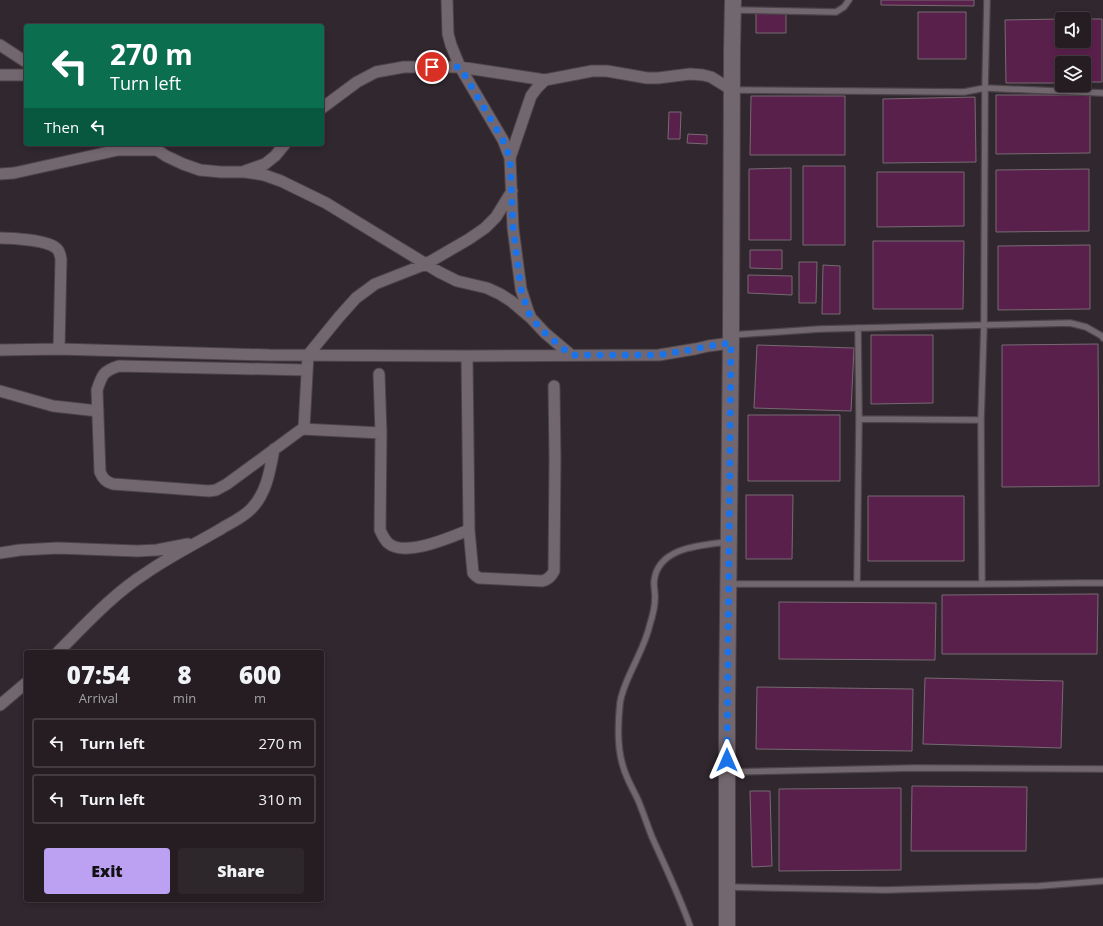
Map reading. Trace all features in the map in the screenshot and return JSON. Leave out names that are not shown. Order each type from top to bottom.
[{"type":"main road","points":[[727,926],[728,584],[733,5]]},
{"type":"street","points":[[447,0],[448,34],[451,45],[460,67],[503,140],[510,158],[513,228],[521,289],[531,318]]},
{"type":"street","points":[[0,45],[24,61]]},
{"type":"street","points":[[324,107],[357,82],[376,72],[404,67],[460,67],[545,80],[592,71],[607,71],[647,78],[703,74],[711,77],[732,90]]},
{"type":"street","points":[[0,75],[24,75]]},
{"type":"street","points":[[510,158],[530,96],[545,80]]},
{"type":"street","points":[[245,172],[265,164],[283,146]]},
{"type":"street","points":[[0,174],[14,173],[118,150],[152,147],[166,156],[200,170],[245,172],[264,175],[281,181],[326,203],[456,281],[487,288],[500,294],[531,318],[545,333],[571,355]]},
{"type":"street","points":[[304,428],[308,355],[339,317],[356,298],[374,284],[426,264],[485,228],[496,217],[512,192]]},
{"type":"street","points":[[0,238],[47,243],[56,247],[60,253],[59,349]]},
{"type":"street","points":[[0,350],[59,349],[308,355],[659,355],[688,351],[731,339]]},
{"type":"street","points":[[467,356],[469,530],[474,573],[479,578],[542,581],[547,580],[554,571],[554,386]]},
{"type":"street","points":[[307,370],[119,366],[109,369],[101,378],[97,390],[100,472],[103,478],[107,482],[113,484],[209,491],[216,490],[228,484],[299,430],[304,428],[381,433]]},
{"type":"street","points":[[379,374],[381,433],[380,530],[384,538],[389,544],[404,548],[434,544],[469,530]]},
{"type":"street","points":[[0,391],[54,406],[98,411]]},
{"type":"street","points":[[60,650],[118,594],[145,573],[235,521],[252,508],[264,490],[274,449]]},
{"type":"street","points":[[0,553],[20,550],[58,548],[137,551],[156,550],[198,542]]},
{"type":"street","points":[[0,705],[24,685]]},
{"type":"lane","points":[[733,5],[836,12],[844,7],[849,0]]},
{"type":"lane","points":[[982,584],[981,420],[984,325],[987,0]]},
{"type":"lane","points":[[732,90],[964,92],[985,88],[1103,93]]},
{"type":"lane","points":[[731,339],[820,330],[858,328],[1070,323],[1086,327],[1103,338]]},
{"type":"lane","points":[[857,584],[859,419],[858,328]]},
{"type":"lane","points":[[859,419],[981,420]]},
{"type":"lane","points":[[690,926],[623,767],[619,743],[620,703],[624,687],[641,650],[653,615],[655,597],[654,581],[657,570],[672,554],[687,548],[729,542]]},
{"type":"lane","points":[[728,584],[1103,583]]},
{"type":"lane","points":[[727,772],[915,768],[1103,769]]},
{"type":"lane","points":[[727,887],[885,890],[1039,886],[1103,881]]},
{"type":"building","points":[[881,0],[974,0],[974,6],[881,5]]},
{"type":"building","points":[[918,12],[966,12],[966,59],[918,59]]},
{"type":"building","points":[[756,13],[786,13],[786,33],[756,33]]},
{"type":"building","points":[[1055,19],[1055,48],[1091,48],[1091,19],[1102,19],[1102,82],[1091,82],[1091,56],[1055,56],[1055,83],[1006,83],[1005,20]]},
{"type":"building","points":[[996,95],[1090,95],[1090,153],[996,154]]},
{"type":"building","points":[[751,96],[845,96],[845,155],[750,155]]},
{"type":"building","points":[[975,97],[976,162],[883,163],[883,99]]},
{"type":"building","points":[[669,112],[681,112],[680,139],[668,139]]},
{"type":"building","points":[[688,134],[707,135],[707,144],[687,143]]},
{"type":"building","points":[[803,166],[845,166],[845,245],[803,245]]},
{"type":"building","points":[[791,168],[791,240],[749,240],[749,169]]},
{"type":"building","points":[[1089,169],[1089,231],[996,232],[996,170]]},
{"type":"building","points":[[877,172],[964,172],[964,226],[877,227]]},
{"type":"building","points":[[873,241],[964,241],[963,309],[873,309]]},
{"type":"building","points":[[1090,245],[1090,309],[998,310],[998,246]]},
{"type":"building","points":[[750,250],[782,250],[782,269],[750,268]]},
{"type":"building","points":[[799,262],[817,262],[816,303],[799,303]]},
{"type":"building","points":[[823,265],[840,266],[840,314],[822,314]]},
{"type":"building","points":[[748,275],[792,276],[792,295],[748,293]]},
{"type":"building","points":[[871,335],[933,335],[933,403],[871,404]]},
{"type":"building","points":[[1098,344],[1099,486],[1002,487],[1002,345]]},
{"type":"building","points":[[757,345],[854,348],[851,411],[754,408]]},
{"type":"building","points":[[748,415],[840,415],[840,481],[748,481]]},
{"type":"building","points":[[746,495],[793,495],[792,559],[746,559]]},
{"type":"building","points":[[868,496],[964,496],[964,561],[868,561]]},
{"type":"building","points":[[1098,594],[1097,654],[942,654],[942,595]]},
{"type":"building","points":[[779,602],[936,603],[935,660],[779,659]]},
{"type":"building","points":[[925,678],[1063,681],[1061,748],[923,744]]},
{"type":"building","points":[[757,687],[913,689],[912,751],[756,749]]},
{"type":"building","points":[[912,786],[1027,787],[1026,851],[911,851]]},
{"type":"building","points":[[901,788],[901,870],[779,871],[779,789]]},
{"type":"building","points":[[750,791],[770,791],[772,866],[752,867]]},
{"type":"route","points":[[432,67],[460,67],[503,140],[510,158],[513,228],[521,289],[531,318],[545,333],[571,355],[659,355],[731,343],[727,760]]}]
